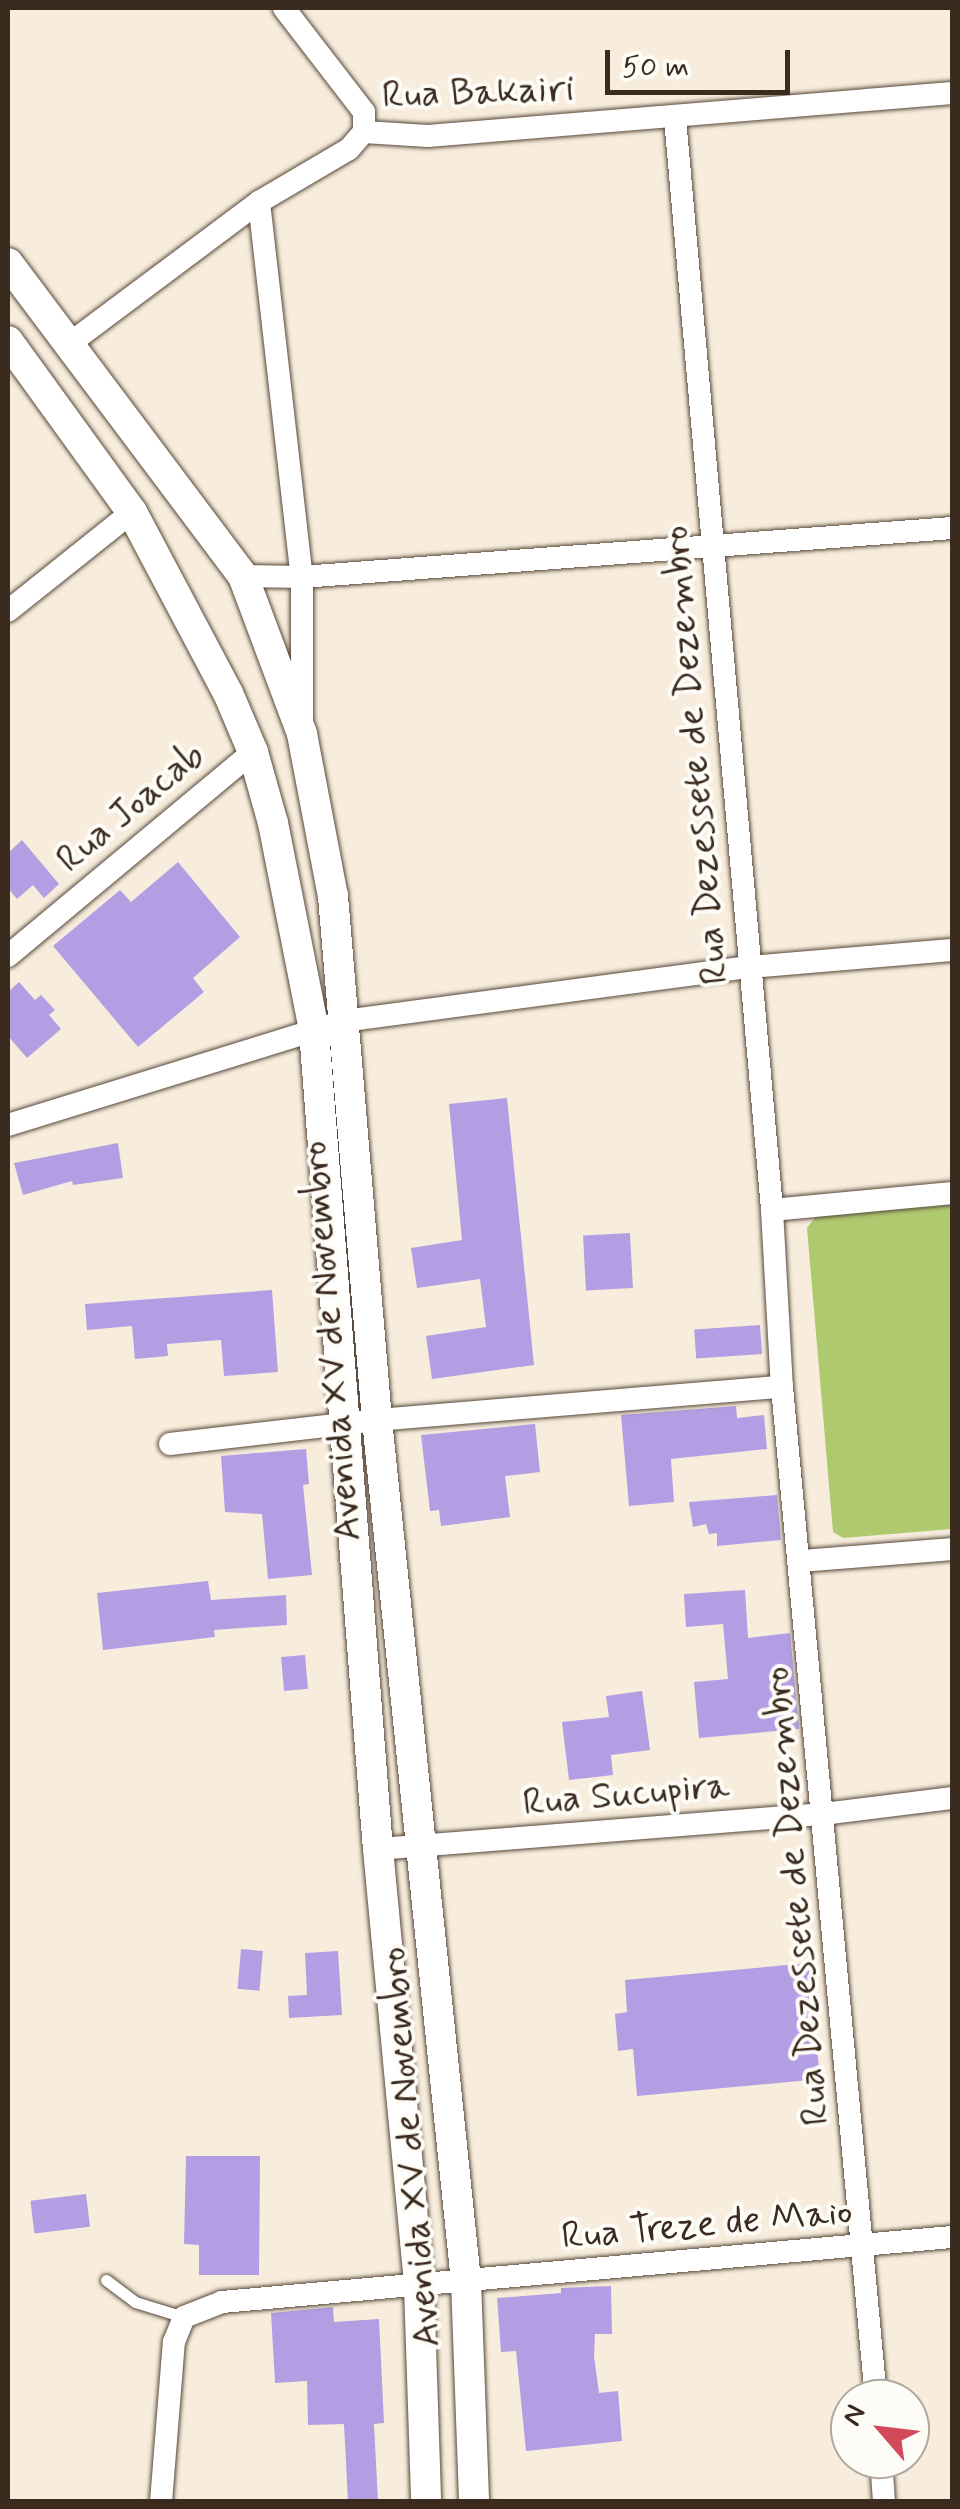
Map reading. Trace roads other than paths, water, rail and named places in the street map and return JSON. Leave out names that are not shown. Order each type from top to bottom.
[{"type":"main road","name":"Avenida XV de Novembro","points":[[8,263],[243,576],[302,734],[332,896],[378,1420],[466,2281],[474,2502]]},
{"type":"main road","name":"Avenida XV de Novembro","points":[[8,341],[132,512],[228,693],[252,752],[273,823],[314,1030],[378,1848],[418,2286],[426,2502]]},
{"type":"street","points":[[284,8],[364,122]]},
{"type":"street","name":"Rua Bakairi","points":[[69,344],[259,202],[349,149],[364,122],[428,136],[952,93]]},
{"type":"street","name":"Rua Dezessete de Dezembro","points":[[676,118],[772,1210],[782,1387],[874,2379]]},
{"type":"street","points":[[259,202],[302,576],[302,734]]},
{"type":"street","points":[[8,611],[132,512]]},
{"type":"street","points":[[243,576],[302,576],[952,528]]},
{"type":"street","name":"Rua Joacab","points":[[8,956],[252,752]]},
{"type":"street","points":[[8,1125],[344,1020],[749,967],[952,950]]},
{"type":"street","points":[[772,1210],[952,1193]]},
{"type":"street","points":[[170,1444],[378,1420],[782,1387]]},
{"type":"street","points":[[801,1561],[952,1549]]},
{"type":"street","name":"Rua Sucupira","points":[[378,1848],[823,1814],[952,1798]]},
{"type":"street","name":"Rua Treze de Maio","points":[[184,2317],[222,2302],[864,2248],[952,2237]]},
{"type":"street","points":[[162,2502],[174,2342],[184,2317]]},
{"type":"lane","points":[[106,2280],[135,2302],[184,2317]]}]
